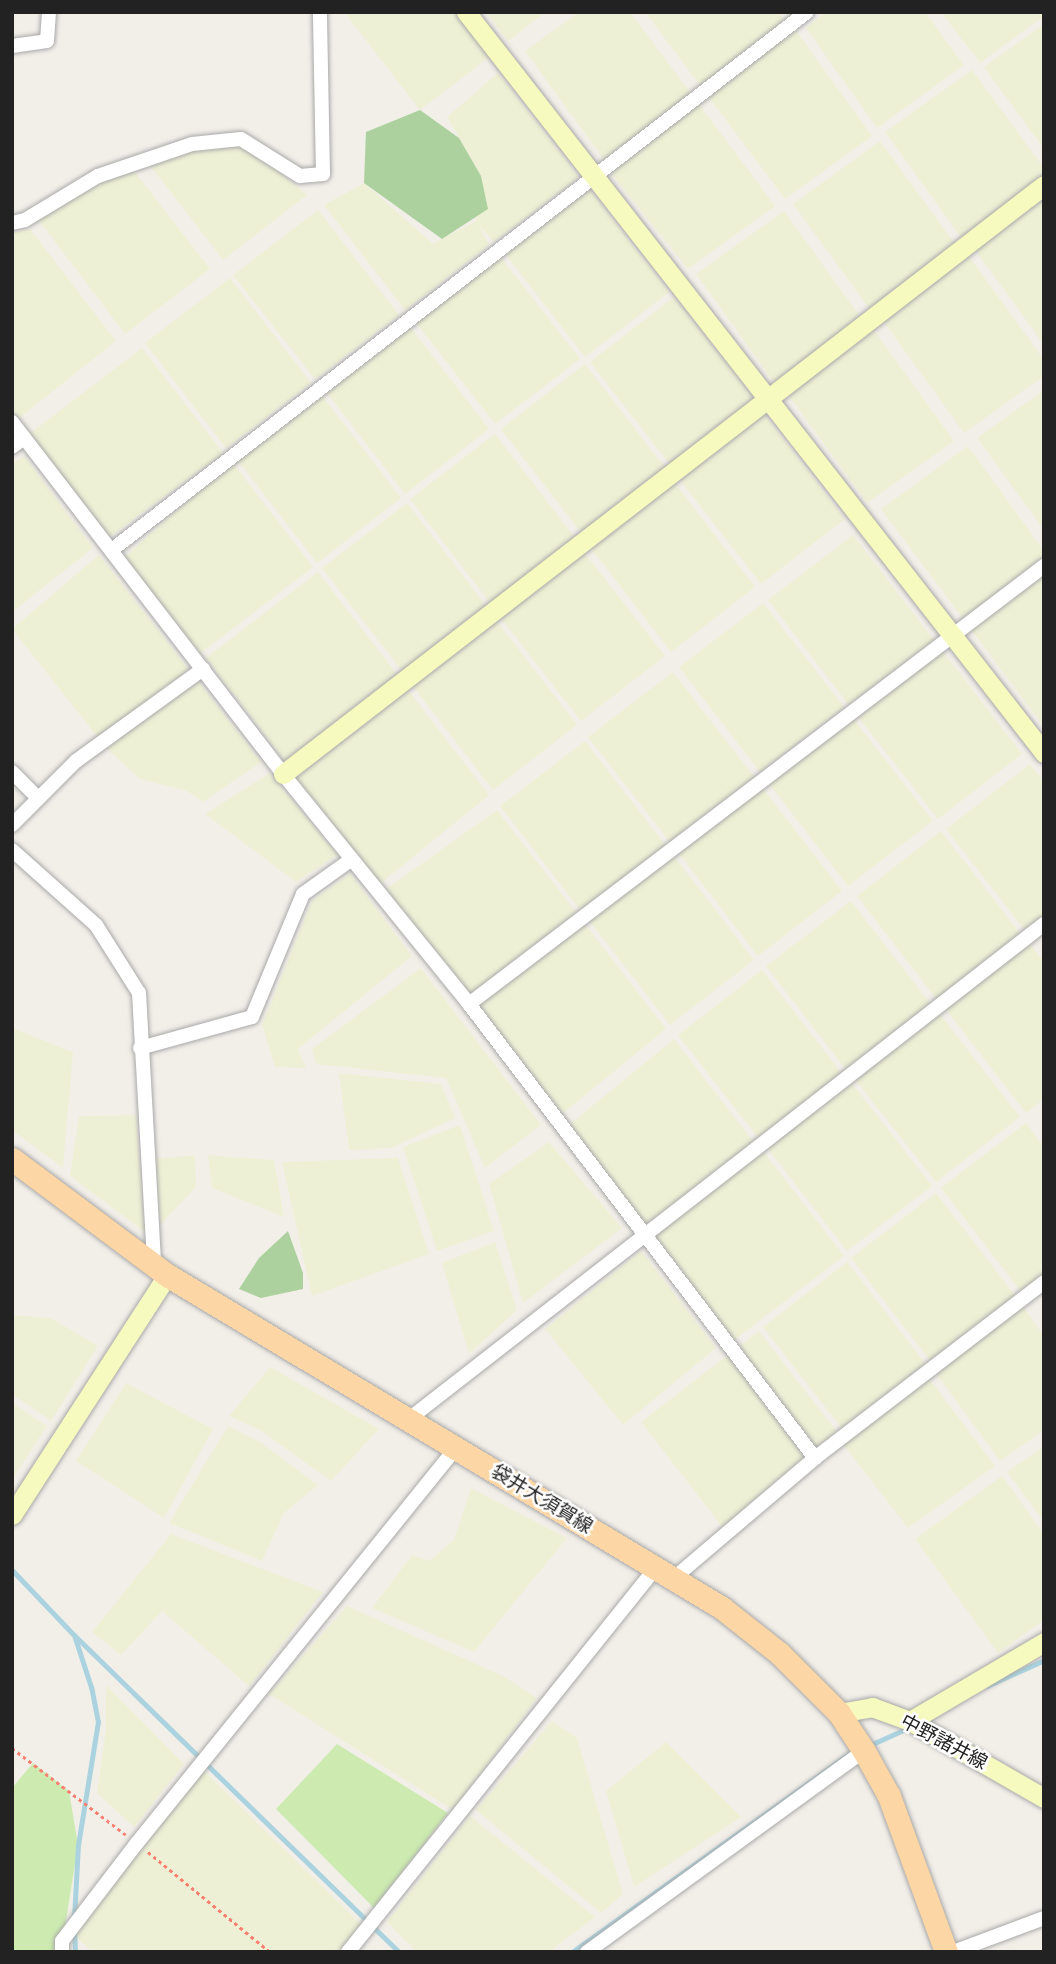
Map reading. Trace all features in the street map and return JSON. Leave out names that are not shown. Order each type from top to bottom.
[{"type":"main road","name":"袋井大須賀線","points":[[16,1165],[161,1270],[722,1608],[779,1653],[839,1713],[864,1751],[889,1796],[946,1952]]},
{"type":"street","points":[[12,46],[47,41],[49,12]]},
{"type":"street","points":[[12,223],[24,220],[98,176],[192,144],[241,139],[300,176],[323,174],[321,12]]},
{"type":"street","points":[[466,12],[1044,753]]},
{"type":"street","points":[[113,549],[807,12]]},
{"type":"street","points":[[283,774],[770,400],[1044,185]]},
{"type":"street","points":[[12,422],[18,442],[113,549],[283,774],[469,1004],[815,1458]]},
{"type":"street","points":[[469,1004],[1044,566]]},
{"type":"street","points":[[12,825],[76,761],[203,668]]},
{"type":"street","points":[[12,772],[38,798]]},
{"type":"street","points":[[12,850],[96,925],[130,973],[139,993],[140,1048],[161,1270],[12,1515]]},
{"type":"street","points":[[140,1048],[252,1017],[303,894],[352,859]]},
{"type":"street","points":[[409,1419],[1044,924]]},
{"type":"street","points":[[348,1952],[665,1573],[1044,1282]]},
{"type":"street","points":[[62,1952],[62,1941],[209,1751],[456,1448]]},
{"type":"street","points":[[910,1721],[1044,1642]]},
{"type":"street","name":"中野諸井線","points":[[839,1713],[872,1707],[910,1721],[1044,1798]]},
{"type":"street","points":[[587,1952],[864,1751]]},
{"type":"street","points":[[953,1952],[1044,1917]]},
{"type":"green space","points":[[344,12],[478,12],[504,46],[420,110]]},
{"type":"green space","points":[[486,12],[546,12],[508,41]]},
{"type":"green space","points":[[579,12],[630,12],[775,206],[688,269],[606,167],[608,165],[525,51]]},
{"type":"green space","points":[[645,12],[778,12],[785,23],[789,21],[872,136],[785,199]]},
{"type":"green space","points":[[826,12],[925,12],[964,65],[877,128],[806,28]]},
{"type":"green space","points":[[941,12],[1044,12],[1044,16],[980,63]]},
{"type":"green space","points":[[1044,24],[1044,149],[984,67]]},
{"type":"green space","points":[[972,70],[1044,168],[1044,193],[968,247],[885,132]]},
{"type":"green space","points":[[498,73],[579,177],[494,242],[479,225],[489,245],[405,310],[324,205],[364,183],[433,244],[476,221],[481,176],[447,117]]},
{"type":"green space","points":[[420,110],[459,138],[481,176],[488,209],[442,239],[364,183],[366,132]]},
{"type":"green space","points":[[241,139],[307,195],[223,260],[142,155]]},
{"type":"green space","points":[[880,141],[963,255],[876,318],[793,204]]},
{"type":"green space","points":[[129,164],[210,269],[125,334],[34,214]]},
{"type":"green space","points":[[588,187],[669,292],[585,357],[504,252]]},
{"type":"green space","points":[[1044,196],[1044,345],[973,247]]},
{"type":"green space","points":[[318,210],[399,315],[315,379],[233,275]]},
{"type":"green space","points":[[784,211],[867,326],[779,389],[696,274]]},
{"type":"green space","points":[[30,229],[116,341],[13,423],[12,233]]},
{"type":"green space","points":[[499,255],[580,359],[495,424],[414,320]]},
{"type":"green space","points":[[968,255],[1044,360],[1044,376],[964,433],[881,318]]},
{"type":"green space","points":[[230,278],[311,383],[226,448],[145,343]]},
{"type":"green space","points":[[674,297],[756,401],[671,466],[590,362]]},
{"type":"green space","points":[[408,324],[489,429],[405,494],[324,389]]},
{"type":"green space","points":[[871,326],[954,441],[867,503],[784,389]]},
{"type":"green space","points":[[142,348],[223,453],[105,540],[24,438]]},
{"type":"green space","points":[[585,364],[666,469],[582,534],[501,429]]},
{"type":"green space","points":[[1044,390],[1044,530],[977,438]]},
{"type":"green space","points":[[320,393],[401,498],[317,563],[236,458]]},
{"type":"green space","points":[[764,414],[845,519],[761,584],[679,479]]},
{"type":"green space","points":[[495,434],[576,539],[491,604],[410,499]]},
{"type":"green space","points":[[968,446],[1044,551],[1044,727],[881,509]]},
{"type":"green space","points":[[24,456],[93,548],[12,612],[12,464]]},
{"type":"green space","points":[[232,462],[313,567],[201,653],[121,560]]},
{"type":"green space","points":[[674,482],[755,587],[671,652],[590,547]]},
{"type":"green space","points":[[407,503],[487,607],[403,672],[322,568]]},
{"type":"green space","points":[[853,535],[934,640],[849,705],[768,600]]},
{"type":"green space","points":[[584,552],[665,656],[581,721],[500,617]]},
{"type":"green space","points":[[99,555],[261,762],[203,802],[187,791],[140,779],[107,749],[12,629]]},
{"type":"green space","points":[[318,572],[399,677],[289,766],[206,658]]},
{"type":"green space","points":[[763,603],[844,707],[760,772],[679,667]]},
{"type":"green space","points":[[496,620],[577,725],[493,790],[412,685]]},
{"type":"green space","points":[[941,649],[1022,754],[938,819],[856,714]]},
{"type":"green space","points":[[673,672],[754,777],[670,842],[588,737]]},
{"type":"green space","points":[[408,690],[489,795],[380,884],[296,778]]},
{"type":"green space","points":[[851,716],[933,821],[848,886],[767,781]]},
{"type":"green space","points":[[585,741],[666,846],[581,911],[500,806]]},
{"type":"green space","points":[[1030,764],[1044,781],[1044,921],[1027,933],[946,829]]},
{"type":"green space","points":[[270,773],[337,855],[296,882],[205,814]]},
{"type":"green space","points":[[761,786],[842,891],[758,956],[677,851]]},
{"type":"green space","points":[[497,810],[578,915],[473,1000],[385,890]]},
{"type":"green space","points":[[941,831],[1022,936],[938,1001],[857,896]]},
{"type":"green space","points":[[673,855],[754,960],[670,1025],[589,920]]},
{"type":"green space","points":[[350,874],[412,956],[298,1049],[306,1068],[275,1067],[262,1025],[312,901]]},
{"type":"green space","points":[[851,901],[932,1006],[847,1071],[766,966]]},
{"type":"green space","points":[[585,924],[666,1029],[556,1119],[472,1009]]},
{"type":"green space","points":[[1029,943],[1044,962],[1044,1099],[1026,1113],[945,1008]]},
{"type":"green space","points":[[421,968],[541,1125],[485,1168],[446,1078],[316,1064],[312,1049]]},
{"type":"green space","points":[[762,970],[843,1075],[759,1139],[678,1035]]},
{"type":"green space","points":[[939,1013],[1020,1117],[936,1182],[854,1078]]},
{"type":"green space","points":[[12,1028],[73,1052],[63,1168],[12,1130]]},
{"type":"green space","points":[[674,1039],[755,1144],[640,1229],[564,1129]]},
{"type":"green space","points":[[339,1073],[441,1084],[455,1118],[391,1148],[349,1150]]},
{"type":"green space","points":[[851,1082],[932,1186],[847,1251],[766,1146]]},
{"type":"green space","points":[[136,1115],[145,1232],[70,1176],[79,1116]]},
{"type":"green space","points":[[1026,1123],[1044,1147],[1044,1277],[1022,1293],[941,1188]]},
{"type":"green space","points":[[460,1125],[494,1231],[437,1251],[403,1147]]},
{"type":"green space","points":[[549,1142],[622,1228],[523,1303],[489,1184]]},
{"type":"green space","points":[[763,1151],[844,1256],[733,1341],[648,1232]]},
{"type":"green space","points":[[195,1155],[196,1187],[161,1224],[154,1159]]},
{"type":"green space","points":[[208,1155],[274,1160],[284,1217],[212,1188]]},
{"type":"green space","points":[[398,1158],[429,1254],[312,1296],[282,1162]]},
{"type":"green space","points":[[936,1193],[1017,1298],[932,1363],[851,1258]]},
{"type":"green space","points":[[288,1231],[303,1273],[303,1289],[261,1298],[239,1289],[259,1258]]},
{"type":"green space","points":[[495,1242],[517,1310],[469,1354],[442,1263]]},
{"type":"green space","points":[[641,1251],[716,1348],[623,1425],[545,1329]]},
{"type":"green space","points":[[847,1262],[928,1367],[844,1431],[763,1327]]},
{"type":"green space","points":[[1019,1301],[1044,1336],[1044,1430],[1000,1461],[932,1368]]},
{"type":"green space","points":[[12,1315],[51,1318],[98,1346],[51,1421],[12,1394]]},
{"type":"green space","points":[[759,1331],[840,1436],[724,1529],[641,1422]]},
{"type":"green space","points":[[270,1367],[379,1429],[331,1481],[260,1430],[229,1416]]},
{"type":"green space","points":[[925,1373],[995,1466],[908,1528],[839,1439]]},
{"type":"green space","points":[[126,1383],[213,1429],[164,1518],[76,1461]]},
{"type":"green space","points":[[12,1403],[47,1426],[12,1480]]},
{"type":"green space","points":[[228,1426],[260,1442],[318,1485],[284,1513],[262,1561],[169,1523]]},
{"type":"green space","points":[[1044,1446],[1044,1522],[1007,1472]]},
{"type":"green space","points":[[1002,1476],[1044,1534],[1044,1620],[998,1653],[915,1539]]},
{"type":"green space","points":[[471,1488],[567,1538],[474,1652],[372,1608],[412,1555],[429,1561],[454,1540]]},
{"type":"green space","points":[[171,1534],[323,1592],[249,1686],[162,1611],[121,1655],[92,1632]]},
{"type":"green space","points":[[347,1606],[503,1676],[537,1698],[453,1810],[269,1694]]},
{"type":"green space","points":[[106,1685],[184,1764],[134,1827],[97,1793],[106,1728]]},
{"type":"green space","points":[[552,1721],[577,1738],[623,1894],[601,1913],[476,1810]]},
{"type":"green space","points":[[666,1742],[741,1817],[634,1887],[606,1791]]},
{"type":"green space","points":[[337,1744],[448,1813],[374,1908],[276,1809]]},
{"type":"green space","points":[[33,1763],[69,1791],[78,1845],[61,1952],[12,1952],[12,1788]]},
{"type":"green space","points":[[198,1765],[366,1929],[348,1952],[93,1952],[69,1931]]},
{"type":"green space","points":[[470,1816],[595,1917],[549,1952],[417,1952],[387,1922]]},
{"type":"waterway","points":[[12,1570],[74,1635],[399,1952]]},
{"type":"waterway","points":[[74,1918],[78,1845],[98,1722],[91,1687],[75,1638]]},
{"type":"waterway","points":[[987,1686],[1044,1660]]},
{"type":"waterway","points":[[868,1746],[910,1727]]},
{"type":"waterway","points":[[572,1952],[849,1754]]},
{"type":"waterway","points":[[74,1931],[75,1952]]}]
